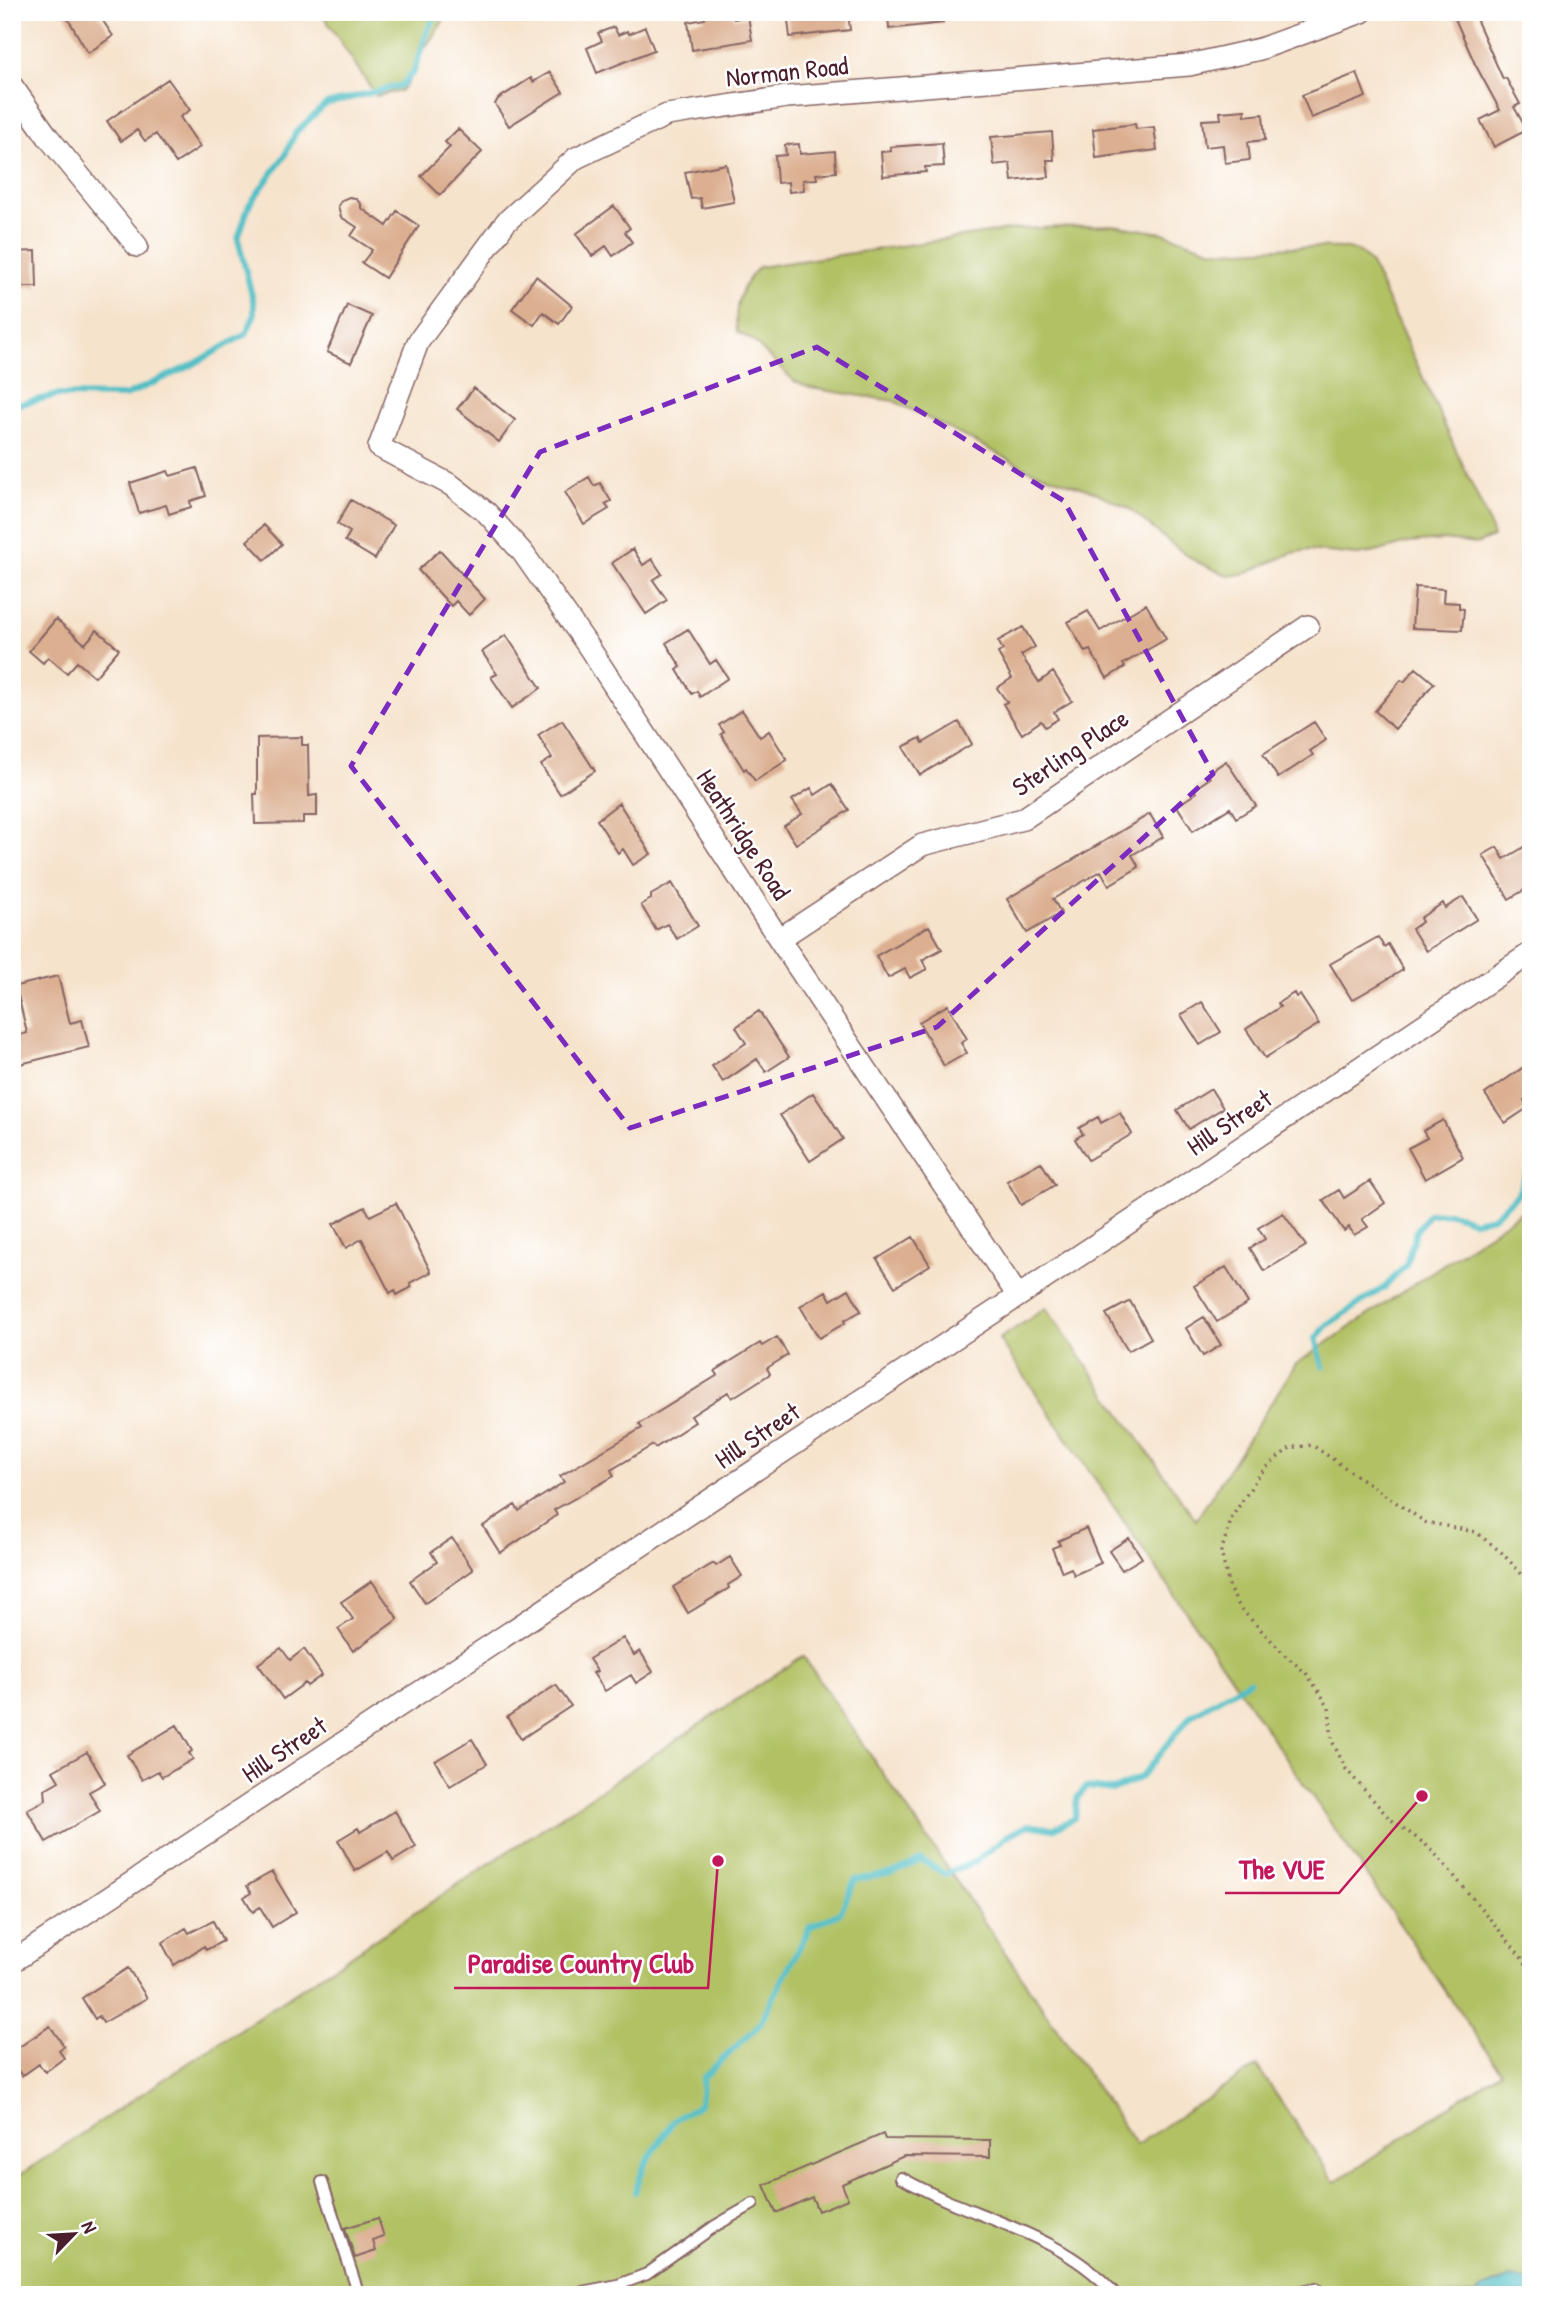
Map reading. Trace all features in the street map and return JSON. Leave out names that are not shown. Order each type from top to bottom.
[{"type":"street","name":"Norman Road","points":[[379,447],[418,342],[506,222],[576,158],[667,115],[787,97],[1189,65],[1260,49],[1362,12]]},
{"type":"street","points":[[12,86],[48,137],[137,246]]},
{"type":"street","name":"Heathridge Road","points":[[379,447],[451,485],[487,513],[523,553],[588,646],[779,939],[1018,1296]]},
{"type":"street","name":"Sterling Place","points":[[779,939],[922,845],[1023,819],[1308,626]]},
{"type":"street","name":"Hill Street","points":[[12,1962],[1531,953]]},
{"type":"lane","points":[[901,2178],[953,2203],[1012,2226],[1068,2254],[1116,2295]]},
{"type":"lane","points":[[322,2182],[359,2295]]},
{"type":"lane","points":[[566,2295],[618,2285],[647,2274],[715,2226],[753,2204]]},
{"type":"lane","points":[[1285,2295],[1315,2288]]},
{"type":"path","points":[[1531,1584],[1501,1552],[1476,1532],[1425,1522],[1312,1445],[1290,1448],[1259,1475],[1232,1517],[1221,1552],[1230,1590],[1241,1609],[1306,1673],[1329,1708],[1332,1741],[1346,1769],[1389,1818],[1425,1844],[1444,1864],[1510,1942],[1531,1974]]},
{"type":"highlighted area","points":[[817,347],[1064,501],[1213,774],[937,1027],[630,1128],[351,766],[540,452]]},
{"type":"green space","points":[[321,12],[445,12],[442,23],[416,61],[408,83],[400,91],[376,96]]},
{"type":"green space","points":[[1113,225],[1163,233],[1210,249],[1226,251],[1293,247],[1342,248],[1360,252],[1371,264],[1488,520],[1493,537],[1477,544],[1443,540],[1407,543],[1357,555],[1308,550],[1292,553],[1246,573],[1229,576],[1197,562],[1130,509],[1095,492],[1028,469],[894,401],[810,388],[794,381],[752,340],[737,332],[736,313],[740,296],[747,281],[759,267],[1015,229]]},
{"type":"green space","points":[[1531,1205],[1531,2295],[12,2295],[12,2180],[803,1656],[1136,2145],[1257,2066],[1335,2182],[1501,2072],[999,1339],[1046,1308],[1196,1520],[1296,1364]]},
{"type":"water","points":[[1511,2277],[1531,2282],[1531,2295],[1476,2295],[1481,2289]]},
{"type":"building","points":[[64,12],[97,12],[113,36],[88,53]]},
{"type":"building","points":[[704,12],[733,12],[734,19],[748,16],[752,40],[692,50],[688,22],[705,19]]},
{"type":"building","points":[[787,12],[848,12],[850,30],[790,37]]},
{"type":"building","points":[[888,12],[942,12],[943,23],[889,29]]},
{"type":"building","points":[[1452,12],[1473,12],[1503,79],[1506,78],[1520,104],[1514,107],[1527,130],[1494,147],[1480,120],[1500,110],[1475,64]]},
{"type":"building","points":[[614,27],[618,35],[627,31],[629,34],[645,27],[654,50],[597,73],[587,48],[602,41],[598,33]]},
{"type":"building","points":[[550,72],[563,92],[509,126],[495,104],[498,99],[531,78],[533,82]]},
{"type":"building","points":[[1357,73],[1366,97],[1311,118],[1302,95]]},
{"type":"building","points":[[168,79],[190,110],[180,117],[200,147],[176,163],[156,134],[145,141],[137,130],[121,141],[107,121]]},
{"type":"building","points":[[1245,110],[1245,116],[1263,114],[1265,140],[1248,142],[1250,160],[1225,163],[1223,145],[1205,147],[1202,120],[1221,119],[1220,112]]},
{"type":"building","points":[[1135,124],[1136,129],[1154,127],[1157,150],[1096,158],[1093,129]]},
{"type":"building","points":[[458,129],[482,152],[440,195],[421,176],[450,147],[445,142]]},
{"type":"building","points":[[1052,132],[1054,160],[1047,160],[1049,177],[1012,181],[1010,163],[994,165],[991,137]]},
{"type":"building","points":[[942,143],[944,166],[925,167],[926,172],[883,176],[881,152],[891,151],[890,147]]},
{"type":"building","points":[[799,144],[800,154],[835,151],[836,172],[816,174],[817,179],[803,180],[804,190],[789,192],[788,182],[777,183],[775,156],[786,155],[785,145]]},
{"type":"building","points":[[726,164],[734,202],[702,208],[700,198],[691,199],[685,172]]},
{"type":"building","points":[[355,198],[361,208],[387,226],[397,211],[419,226],[385,278],[362,263],[372,250],[351,236],[357,227],[341,217],[338,206],[342,200]]},
{"type":"building","points":[[614,206],[630,228],[625,232],[632,242],[613,256],[606,246],[592,256],[576,234]]},
{"type":"building","points":[[36,251],[37,287],[12,287],[12,252]]},
{"type":"building","points":[[536,276],[572,306],[559,324],[543,312],[534,325],[512,309]]},
{"type":"building","points":[[347,305],[372,316],[351,363],[327,352]]},
{"type":"building","points":[[474,388],[515,420],[499,442],[457,409]]},
{"type":"building","points":[[197,468],[206,496],[190,501],[191,507],[169,514],[166,505],[139,513],[130,483],[168,471],[170,476]]},
{"type":"building","points":[[589,477],[594,486],[600,483],[611,501],[605,504],[609,509],[584,524],[565,492]]},
{"type":"building","points":[[351,500],[394,525],[375,559],[345,541],[350,532],[337,524]]},
{"type":"building","points":[[264,525],[282,544],[265,560],[247,541]]},
{"type":"building","points":[[633,549],[643,565],[652,559],[662,574],[653,580],[667,600],[646,614],[612,563]]},
{"type":"building","points":[[440,550],[485,599],[469,615],[456,601],[451,606],[418,570]]},
{"type":"building","points":[[1415,587],[1444,589],[1443,602],[1459,603],[1459,608],[1464,609],[1462,630],[1412,628]]},
{"type":"building","points":[[1146,604],[1166,639],[1123,664],[1125,667],[1107,678],[1090,650],[1085,652],[1068,622],[1088,611],[1100,631]]},
{"type":"building","points":[[56,619],[85,644],[97,630],[119,649],[95,677],[77,662],[67,673],[48,657],[43,663],[29,651]]},
{"type":"building","points":[[1023,627],[1035,647],[1021,655],[1039,682],[1053,672],[1072,701],[1054,712],[1058,719],[1045,727],[1041,721],[1022,734],[1003,704],[1007,702],[997,688],[1012,678],[998,653],[1003,650],[998,641]]},
{"type":"building","points":[[688,629],[710,664],[716,660],[728,678],[700,697],[697,691],[692,694],[677,670],[681,667],[666,643]]},
{"type":"building","points":[[506,635],[541,688],[512,708],[491,677],[497,674],[482,652]]},
{"type":"building","points":[[1416,668],[1434,683],[1395,729],[1375,711],[1401,680],[1404,682]]},
{"type":"building","points":[[742,710],[760,737],[769,731],[787,760],[755,781],[746,768],[744,770],[721,734],[724,732],[719,725]]},
{"type":"building","points":[[562,720],[595,771],[560,794],[541,765],[552,758],[538,735]]},
{"type":"building","points":[[959,722],[972,744],[920,775],[903,747],[920,738],[923,743]]},
{"type":"building","points":[[1314,722],[1326,740],[1310,751],[1313,755],[1278,778],[1263,754]]},
{"type":"building","points":[[302,737],[302,745],[308,745],[309,796],[317,795],[317,816],[303,816],[303,823],[255,824],[257,738]]},
{"type":"building","points":[[1226,761],[1256,806],[1236,818],[1230,808],[1193,831],[1177,806],[1196,793],[1194,789],[1210,778],[1207,774]]},
{"type":"building","points":[[832,784],[849,810],[796,844],[784,826],[802,814],[792,800],[811,788],[815,795]]},
{"type":"building","points":[[619,803],[651,854],[633,865],[623,849],[618,853],[597,820]]},
{"type":"building","points":[[1150,814],[1163,837],[1132,855],[1139,867],[1109,885],[1101,871],[1053,899],[1061,913],[1027,933],[1007,899]]},
{"type":"building","points":[[1531,843],[1531,886],[1509,899],[1483,855],[1497,847],[1504,859]]},
{"type":"building","points":[[672,883],[698,926],[677,939],[667,924],[656,930],[641,905],[651,899],[651,895]]},
{"type":"building","points":[[1463,897],[1477,919],[1426,951],[1412,929],[1422,922],[1420,918],[1443,903],[1445,908]]},
{"type":"building","points":[[929,926],[942,949],[922,960],[927,969],[910,978],[905,969],[888,978],[876,956]]},
{"type":"building","points":[[1378,937],[1384,947],[1388,944],[1403,970],[1352,1000],[1330,964]]},
{"type":"building","points":[[58,976],[70,1023],[82,1020],[89,1047],[12,1066],[12,1037],[27,1033],[16,986]]},
{"type":"building","points":[[1294,993],[1296,997],[1300,995],[1319,1024],[1265,1058],[1246,1029],[1280,1007],[1278,1003]]},
{"type":"building","points":[[1202,1002],[1221,1032],[1200,1045],[1181,1015]]},
{"type":"building","points":[[948,1005],[967,1039],[961,1043],[967,1053],[944,1066],[919,1022]]},
{"type":"building","points":[[759,1011],[789,1057],[766,1072],[757,1059],[723,1082],[712,1066],[746,1043],[736,1027]]},
{"type":"building","points":[[1531,1062],[1531,1096],[1524,1100],[1529,1107],[1505,1123],[1485,1094]]},
{"type":"building","points":[[1211,1089],[1223,1108],[1189,1129],[1177,1110]]},
{"type":"building","points":[[813,1093],[843,1139],[810,1161],[780,1115]]},
{"type":"building","points":[[1120,1113],[1132,1134],[1088,1160],[1075,1139],[1083,1134],[1079,1128],[1098,1117],[1101,1123]]},
{"type":"building","points":[[1443,1120],[1463,1157],[1425,1179],[1408,1148],[1427,1138],[1423,1131]]},
{"type":"building","points":[[1041,1162],[1055,1185],[1021,1205],[1007,1181]]},
{"type":"building","points":[[1370,1181],[1385,1203],[1362,1219],[1368,1227],[1354,1235],[1349,1227],[1344,1231],[1323,1200],[1339,1190],[1344,1198]]},
{"type":"building","points":[[396,1203],[431,1272],[410,1283],[412,1287],[397,1295],[395,1290],[390,1293],[362,1239],[346,1248],[333,1224],[365,1207],[370,1216]]},
{"type":"building","points":[[1283,1213],[1306,1246],[1264,1271],[1250,1248],[1265,1239],[1258,1228]]},
{"type":"building","points":[[913,1237],[930,1265],[895,1287],[877,1259]]},
{"type":"building","points":[[1226,1267],[1248,1303],[1217,1322],[1194,1286]]},
{"type":"building","points":[[849,1289],[861,1311],[819,1338],[800,1306],[826,1291],[831,1300]]},
{"type":"building","points":[[1130,1301],[1151,1338],[1128,1351],[1106,1314]]},
{"type":"building","points":[[1204,1317],[1221,1345],[1203,1356],[1186,1328]]},
{"type":"building","points":[[777,1337],[788,1355],[767,1368],[770,1374],[732,1398],[728,1392],[691,1416],[695,1422],[655,1448],[653,1445],[611,1470],[614,1476],[554,1510],[557,1515],[500,1553],[483,1526],[515,1505],[519,1511],[564,1482],[560,1476],[642,1428],[639,1424],[718,1375],[715,1371],[760,1343],[762,1346]]},
{"type":"building","points":[[1086,1528],[1101,1563],[1074,1575],[1071,1568],[1062,1572],[1052,1548],[1060,1545],[1058,1541]]},
{"type":"building","points":[[452,1538],[473,1570],[425,1603],[410,1581],[437,1562],[431,1552]]},
{"type":"building","points":[[1129,1538],[1142,1558],[1122,1570],[1109,1551]]},
{"type":"building","points":[[730,1557],[742,1576],[728,1585],[729,1588],[688,1613],[673,1587],[714,1563],[716,1566]]},
{"type":"building","points":[[372,1581],[398,1619],[353,1651],[338,1629],[353,1619],[341,1602]]},
{"type":"building","points":[[623,1638],[634,1655],[640,1651],[653,1672],[636,1683],[631,1675],[605,1691],[593,1673],[597,1671],[589,1659]]},
{"type":"building","points":[[281,1648],[290,1660],[304,1649],[322,1675],[283,1699],[258,1664]]},
{"type":"building","points":[[556,1685],[571,1706],[521,1739],[507,1717]]},
{"type":"building","points":[[177,1725],[192,1751],[189,1753],[193,1759],[162,1777],[158,1771],[142,1780],[127,1755]]},
{"type":"building","points":[[472,1739],[487,1764],[450,1786],[435,1761]]},
{"type":"building","points":[[87,1752],[105,1783],[89,1792],[100,1811],[46,1842],[27,1810],[46,1800],[45,1789],[59,1781],[53,1771]]},
{"type":"building","points":[[395,1811],[416,1847],[393,1861],[388,1852],[355,1871],[338,1840],[358,1828],[360,1832]]},
{"type":"building","points":[[272,1872],[296,1912],[272,1927],[260,1907],[253,1912],[244,1897],[251,1893],[247,1886]]},
{"type":"building","points":[[213,1921],[223,1941],[206,1950],[204,1946],[174,1965],[162,1943],[186,1928],[189,1933]]},
{"type":"building","points":[[128,1968],[147,1998],[103,2023],[99,2016],[95,2019],[82,1998]]},
{"type":"building","points":[[50,2026],[64,2046],[59,2050],[64,2058],[45,2072],[39,2064],[22,2076],[12,2062],[12,2052]]},
{"type":"building","points":[[883,2134],[885,2139],[990,2140],[990,2157],[904,2156],[842,2184],[848,2199],[818,2211],[812,2197],[776,2213],[764,2185]]},
{"type":"building","points":[[378,2218],[384,2237],[373,2241],[376,2251],[355,2258],[345,2228]]},
{"type":"waterway","points":[[12,406],[57,395],[125,396],[194,364],[246,334],[254,316],[254,304],[238,239],[249,205],[284,157],[296,132],[326,104],[402,85],[414,71],[437,12]]},
{"type":"waterway","points":[[1323,1367],[1316,1338],[1327,1325],[1385,1287],[1406,1265],[1416,1231],[1429,1214],[1451,1213],[1474,1221],[1493,1217],[1518,1194],[1527,1172],[1531,1169]]},
{"type":"waterway","points":[[635,2192],[645,2164],[674,2120],[700,2104],[703,2078],[759,2025],[810,1927],[840,1913],[855,1880],[893,1873],[921,1860],[945,1874],[976,1861],[1007,1836],[1028,1825],[1053,1829],[1075,1818],[1077,1798],[1086,1787],[1114,1790],[1141,1777],[1191,1715],[1249,1681]]},
{"type":"place","name":"The VUE","points":[[1422,1796]]},
{"type":"place","name":"Paradise Country Club","points":[[718,1861]]}]
